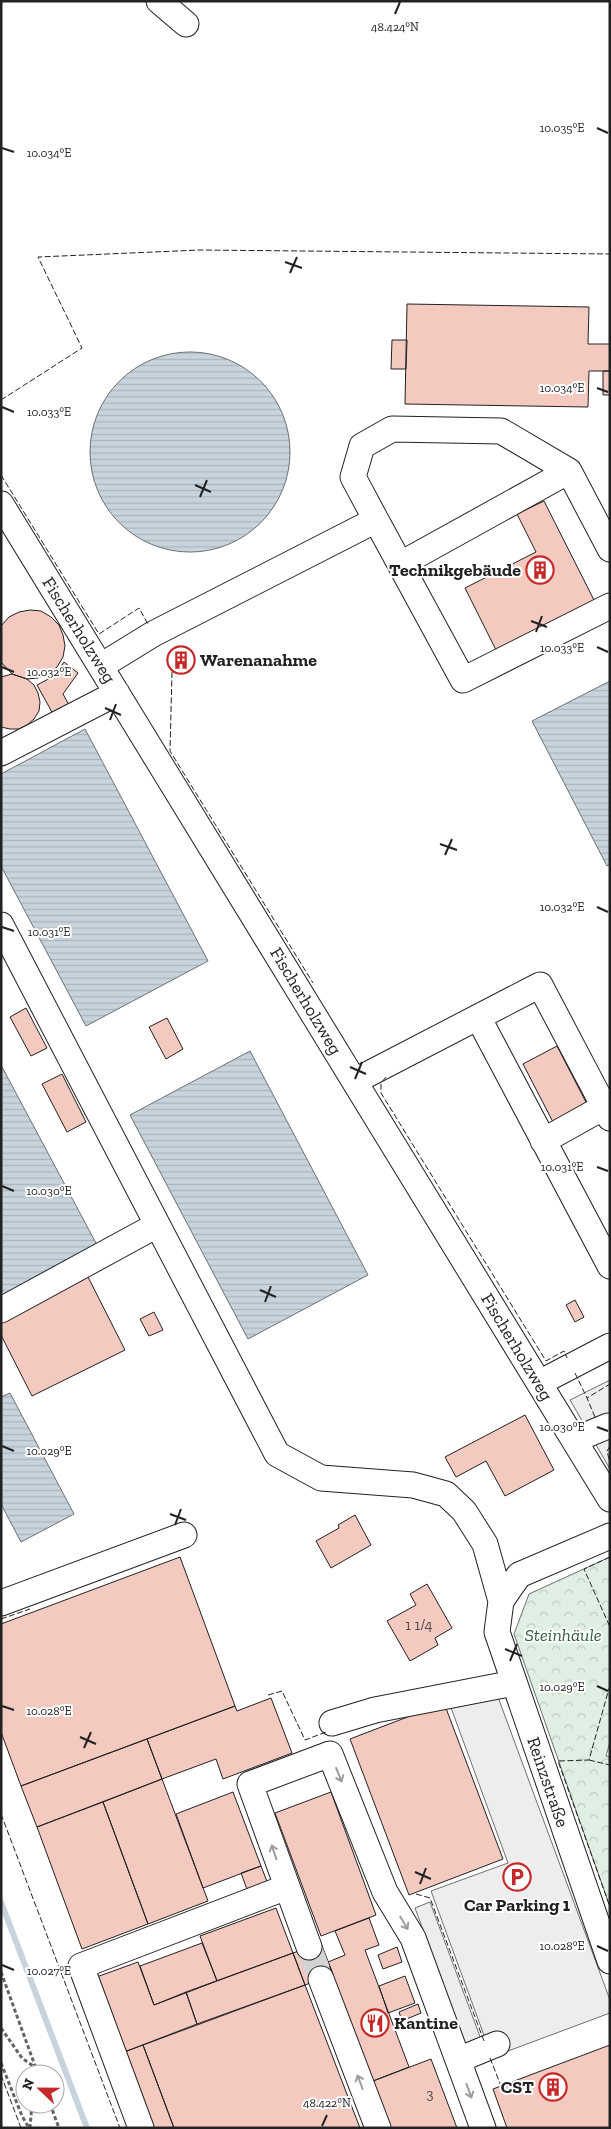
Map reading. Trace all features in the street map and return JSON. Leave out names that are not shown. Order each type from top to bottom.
[{"type":"street","points":[[159,1],[186,24]]},
{"type":"street","points":[[610,549],[569,471],[501,431],[392,429],[362,446],[353,477],[463,680],[610,606]]},
{"type":"street","points":[[400,564],[569,471]]},
{"type":"street","name":"Fischerholzweg","points":[[1,504],[610,1499]]},
{"type":"street","points":[[101,666],[153,634],[194,618],[376,520]]},
{"type":"street","points":[[1,753],[117,693]]},
{"type":"street","points":[[1,925],[277,1454],[321,1478],[413,1485],[446,1494],[464,1511],[485,1544],[500,1601]]},
{"type":"street","points":[[355,1081],[540,985],[607,1112],[544,1140]]},
{"type":"street","points":[[478,1017],[610,1266]]},
{"type":"street","points":[[1,1310],[157,1225]]},
{"type":"street","points":[[539,1383],[610,1346]]},
{"type":"street","points":[[574,1440],[608,1426]]},
{"type":"street","points":[[1,1604],[184,1535]]},
{"type":"street","points":[[500,1601],[519,1575],[610,1536]]},
{"type":"street","name":"Reinzstraße","points":[[500,1601],[497,1632],[610,1961]]},
{"type":"street","points":[[332,1723],[375,1710],[514,1683]]},
{"type":"street","points":[[309,1947],[250,1784],[330,1754],[385,1892],[413,1938],[483,2128]]},
{"type":"street","points":[[141,2128],[81,1966],[287,1887]]},
{"type":"street","points":[[321,1979],[378,2128]]},
{"type":"street","points":[[458,2060],[497,2044]]},
{"type":"path","points":[[1,1972],[35,2064]]},
{"type":"path","points":[[1,2028],[22,2058],[30,2064]]},
{"type":"path","points":[[1,2063],[22,2116],[29,2128]]},
{"type":"path","points":[[29,2128],[31,2114]]},
{"type":"path","points":[[54,2114],[59,2128]]},
{"type":"green space","name":"Steinhäule","points":[[610,1557],[610,1742],[606,1756],[610,1757],[610,1907],[514,1634],[529,1594]]},
{"type":"shaded area","points":[[190,352],[219,356],[246,369],[261,381],[273,396],[286,423],[290,452],[286,481],[273,508],[261,523],[246,535],[219,548],[190,552],[161,548],[134,535],[119,523],[107,508],[94,481],[90,452],[94,423],[107,396],[119,381],[134,369],[161,356]]},
{"type":"shaded area","points":[[610,681],[610,864],[607,866],[532,721]]},
{"type":"shaded area","points":[[85,729],[208,961],[86,1026],[1,866],[1,774]]},
{"type":"shaded area","points":[[250,1051],[368,1275],[248,1339],[130,1115]]},
{"type":"shaded area","points":[[1,1065],[97,1245],[1,1296]]},
{"type":"shaded area","points":[[610,1380],[610,1469],[570,1400]]},
{"type":"shaded area","points":[[10,1393],[74,1514],[21,1542],[1,1504],[1,1397]]},
{"type":"shaded area","name":"Car Parking 1","points":[[495,1689],[610,2000],[610,2013],[492,2057],[431,1891],[508,1863],[450,1705]]},
{"type":"shaded area","points":[[430,1902],[482,2042],[467,2048],[415,1908]]},
{"type":"building","points":[[407,304],[589,307],[588,344],[610,344],[610,371],[589,371],[588,407],[405,404]]},
{"type":"building","points":[[392,340],[407,340],[406,369],[391,369]]},
{"type":"building","points":[[603,371],[610,371],[610,395],[603,395]]},
{"type":"building","name":"Technikgebäude","points":[[544,501],[595,602],[497,652],[465,588],[536,552],[517,514]]},
{"type":"building","points":[[41,611],[59,625],[65,646],[63,657],[57,667],[48,674],[38,678],[27,679],[12,674],[1,662],[1,626],[9,617],[19,612]]},
{"type":"building","name":"Warenanahme","points":[[184,647],[193,664],[179,672],[170,655]]},
{"type":"building","points":[[64,662],[78,673],[63,694],[69,705],[53,714],[37,685],[54,676]]},
{"type":"building","points":[[12,674],[27,679],[34,685],[40,702],[39,711],[34,719],[19,729],[1,727],[1,677]]},
{"type":"building","points":[[26,1008],[47,1048],[31,1056],[10,1017]]},
{"type":"building","points":[[167,1018],[183,1049],[166,1059],[149,1027]]},
{"type":"building","points":[[557,1046],[588,1106],[554,1124],[523,1064]]},
{"type":"building","points":[[62,1074],[86,1122],[67,1132],[42,1084]]},
{"type":"building","points":[[87,1275],[125,1350],[32,1396],[1,1335],[1,1318]]},
{"type":"building","points":[[575,1300],[584,1317],[575,1322],[566,1305]]},
{"type":"building","points":[[154,1312],[163,1330],[149,1336],[140,1319]]},
{"type":"building","points":[[525,1415],[554,1470],[505,1496],[486,1461],[456,1477],[445,1457]]},
{"type":"building","points":[[355,1515],[371,1545],[331,1568],[316,1541],[339,1528],[338,1525]]},
{"type":"building","points":[[180,1557],[235,1706],[21,1786],[1,1732],[1,1624]]},
{"type":"building","points":[[427,1584],[452,1628],[435,1638],[438,1645],[410,1661],[387,1621],[416,1605],[410,1594]]},
{"type":"building","points":[[271,1698],[292,1753],[223,1779],[216,1759],[162,1779],[147,1739],[235,1706],[237,1711]]},
{"type":"building","points":[[444,1703],[503,1859],[409,1895],[350,1739]]},
{"type":"building","points":[[147,1739],[162,1779],[37,1827],[21,1786]]},
{"type":"building","points":[[162,1779],[208,1901],[148,1924],[103,1802]]},
{"type":"building","points":[[233,1792],[261,1866],[203,1888],[176,1814]]},
{"type":"building","points":[[331,1792],[376,1915],[321,1936],[275,1813]]},
{"type":"building","points":[[103,1802],[148,1924],[82,1949],[37,1827]]},
{"type":"building","points":[[261,1866],[268,1884],[248,1892],[241,1873]]},
{"type":"building","points":[[276,1908],[293,1953],[217,1981],[200,1936]]},
{"type":"building","points":[[369,1918],[379,1945],[365,1950],[409,2067],[373,2081],[328,1962],[345,1955],[335,1931]]},
{"type":"building","points":[[202,1943],[217,1981],[154,2005],[140,1966]]},
{"type":"building","points":[[321,1943],[333,1974],[305,1985],[293,1953]]},
{"type":"building","points":[[397,1947],[402,1962],[383,1969],[378,1955]]},
{"type":"building","points":[[293,1953],[305,1985],[197,2024],[186,1992]]},
{"type":"building","points":[[138,1962],[154,2005],[186,1992],[197,2024],[119,2054],[91,1979]]},
{"type":"building","points":[[405,1976],[415,2003],[388,2013],[379,1986]]},
{"type":"building","points":[[305,1985],[360,2128],[174,2128],[143,2045]]},
{"type":"building","points":[[418,2004],[421,2013],[402,2021],[399,2012]]},
{"type":"building","points":[[143,2045],[174,2128],[146,2128],[119,2054]]},
{"type":"building","name":"CST","points":[[610,2045],[610,2128],[507,2128],[493,2089]]},
{"type":"building","points":[[431,2059],[457,2128],[391,2128],[373,2081]]},
{"type":"waterway","points":[[1,1902],[87,2128]]},
{"type":"tunnel","points":[[309,1947],[321,1979]]},
{"type":"fence","points":[[1,400],[82,348],[38,257],[200,250],[610,254]]},
{"type":"fence","points":[[1,475],[99,634],[139,608],[148,624]]},
{"type":"fence","points":[[172,672],[170,751],[313,983]]},
{"type":"fence","points":[[386,1077],[381,1083],[381,1093],[546,1361],[564,1351],[567,1358]]},
{"type":"fence","points":[[575,1373],[587,1398]]},
{"type":"fence","points":[[595,1417],[587,1398],[610,1384]]},
{"type":"fence","points":[[610,1446],[607,1451],[610,1463]]},
{"type":"fence","points":[[610,1557],[584,1569],[610,1627]]},
{"type":"fence","points":[[1,1619],[30,1609]]},
{"type":"fence","points":[[610,1685],[589,1760],[558,1761],[610,1907]]},
{"type":"fence","points":[[268,1695],[282,1691],[305,1740],[326,1732]]},
{"type":"fence","points":[[589,1760],[610,1765]]},
{"type":"fence","points":[[1,1814],[120,2128]]},
{"type":"fence","points":[[416,1894],[430,1898],[484,2041]]},
{"type":"fence","points":[[490,2058],[501,2086]]},
{"type":"fence","points":[[1,2075],[21,2128]]},
{"type":"place","name":"Technikgebäude","points":[[540,570]]},
{"type":"place","name":"Warenanahme","points":[[181,660]]},
{"type":"place","name":"Car Parking 1","points":[[517,1877]]},
{"type":"place","name":"Kantine","points":[[375,2023]]},
{"type":"place","name":"CST","points":[[553,2087]]}]
